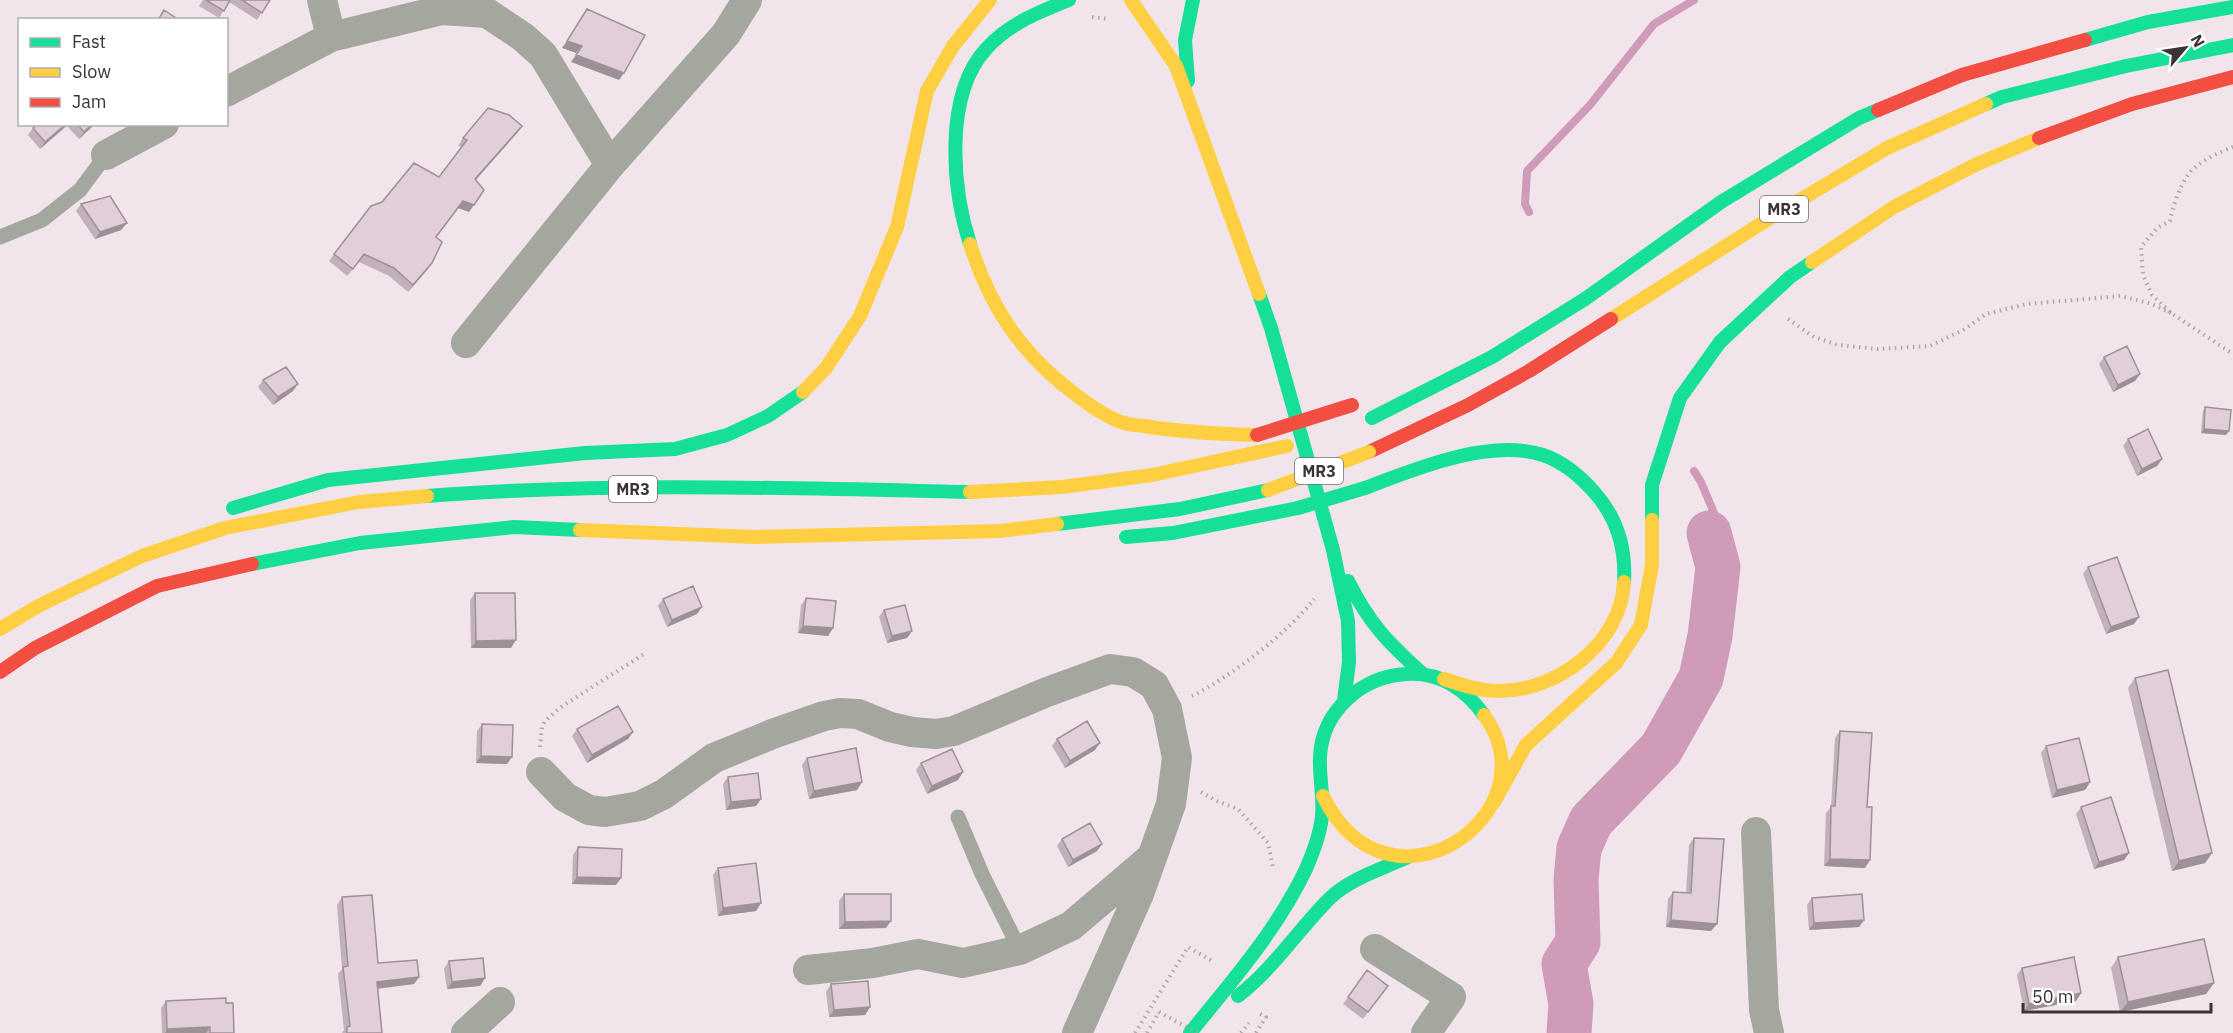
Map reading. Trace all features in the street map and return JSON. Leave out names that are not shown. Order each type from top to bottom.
[{"type":"main road","points":[[225,510],[328,480],[585,453],[675,449],[727,435],[768,416],[798,397],[826,368],[860,316],[897,227],[927,91],[953,46],[990,0]]},
{"type":"main road","points":[[1069,0],[1034,13],[999,36],[977,58],[961,96],[954,146],[960,207],[969,243],[985,284],[1013,334],[1045,370],[1083,400],[1121,422],[1200,434],[1257,435],[1358,403]]},
{"type":"main road","points":[[1131,0],[1176,66],[1271,328],[1333,550],[1348,621],[1349,662],[1344,701]]},
{"type":"main road","points":[[1193,0],[1186,23],[1185,65],[1197,120]]},
{"type":"main road","name":"MR3","points":[[1366,419],[1492,357],[1585,299],[1721,202],[1858,118],[1962,75],[2148,22],[2233,7]]},
{"type":"main road","name":"MR3","points":[[0,672],[35,648],[157,586],[245,565],[360,543],[514,527],[756,537],[1000,531],[1180,509],[1268,490],[1369,452],[1468,405],[1528,371],[1770,218],[1887,148],[2002,97],[2126,66],[2233,45]]},
{"type":"main road","points":[[1323,796],[1336,820],[1356,840],[1381,852],[1408,857],[1430,855],[1450,848],[1468,837],[1483,820],[1526,745],[1616,663],[1641,625],[1652,565],[1652,485],[1680,398],[1719,342],[1790,277],[1894,207],[1977,164],[2051,133],[2132,104],[2233,77]]},
{"type":"main road","points":[[1395,390],[1492,357]]},
{"type":"main road","name":"MR3","points":[[0,629],[40,605],[142,556],[225,528],[359,502],[508,490],[745,487],[971,492],[1062,487],[1152,475],[1287,446],[1319,435]]},
{"type":"main road","points":[[1115,538],[1173,533],[1298,508],[1365,488],[1423,465],[1469,455],[1507,451],[1542,456],[1573,472],[1597,495],[1616,524],[1625,560],[1623,588],[1615,615],[1600,642],[1577,666],[1543,685],[1504,691],[1479,690],[1424,674],[1402,673],[1380,677],[1361,687],[1344,701],[1329,721],[1320,746],[1318,771],[1323,796],[1320,830],[1310,862],[1285,908],[1190,1033]]},
{"type":"main road","points":[[756,537],[942,547]]},
{"type":"main road","points":[[1333,550],[1362,609],[1390,645],[1424,674]]},
{"type":"main road","points":[[40,605],[108,557]]},
{"type":"main road","points":[[1444,680],[1465,692],[1482,709],[1494,730],[1501,754],[1501,778],[1494,802]]},
{"type":"main road","points":[[1190,1033],[1256,982],[1331,897],[1352,882],[1408,857]]},
{"type":"street","points":[[322,0],[331,37]]},
{"type":"street","points":[[466,344],[610,165],[726,34],[747,0]]},
{"type":"street","points":[[228,91],[331,37],[442,10],[486,13],[523,37],[543,55],[610,165]]},
{"type":"street","points":[[106,155],[160,126]]},
{"type":"street","points":[[541,772],[565,797],[589,810],[605,812],[640,806],[664,794],[714,758],[824,716],[840,713],[858,714],[890,727],[936,734],[954,731],[1047,692],[1110,669],[1133,672],[1154,685],[1167,709],[1177,758],[1171,804],[1138,894],[1077,1033]]},
{"type":"street","points":[[1756,832],[1764,1011],[1769,1033]]},
{"type":"street","points":[[808,970],[873,963],[918,954],[963,963],[1020,950],[1071,926],[1151,858]]},
{"type":"street","points":[[1375,949],[1451,997],[1426,1033]]},
{"type":"street","points":[[466,1033],[500,1002]]},
{"type":"lane","points":[[0,237],[42,220],[80,190],[106,155]]},
{"type":"lane","points":[[958,817],[982,874],[1020,950]]},
{"type":"path","points":[[2171,313],[2152,295],[2143,275],[2141,247],[2157,228],[2170,221],[2173,208],[2188,174],[2218,152],[2233,147]]},
{"type":"path","points":[[1762,301],[1814,337],[1838,345],[1878,349],[1930,346],[1965,329],[1986,314],[2027,304],[2121,296],[2152,304],[2171,313],[2233,354]]},
{"type":"path","points":[[1167,709],[1204,690],[1271,642],[1314,600],[1317,590]]},
{"type":"path","points":[[541,772],[539,745],[545,721],[561,707],[645,654]]},
{"type":"path","points":[[1175,770],[1194,789],[1238,809],[1268,843],[1274,873]]},
{"type":"path","points":[[1135,1033],[1188,947],[1219,964]]},
{"type":"path","points":[[1147,1033],[1159,1012],[1197,1033]]},
{"type":"building","points":[[206,0],[230,0],[224,11]]},
{"type":"building","points":[[242,0],[270,0],[262,13]]},
{"type":"building","points":[[587,9],[645,35],[624,73],[576,55],[582,46],[567,41]]},
{"type":"building","points":[[164,10],[176,18],[159,18]]},
{"type":"building","points":[[488,108],[509,115],[522,126],[475,179],[484,190],[474,205],[463,201],[436,237],[442,242],[432,263],[413,285],[394,268],[364,254],[353,269],[334,254],[371,206],[382,202],[414,163],[439,177],[467,140],[463,138]]},
{"type":"building","points":[[35,126],[64,126],[45,142],[33,128]]},
{"type":"building","points":[[79,126],[90,126],[84,132]]},
{"type":"building","points":[[110,196],[127,223],[100,232],[81,204]]},
{"type":"building","points":[[2127,346],[2140,374],[2118,385],[2104,357]]},
{"type":"building","points":[[286,367],[298,384],[278,397],[263,380]]},
{"type":"building","points":[[2205,407],[2231,410],[2229,431],[2204,429]]},
{"type":"building","points":[[2148,429],[2162,459],[2142,469],[2128,439]]},
{"type":"building","points":[[2117,557],[2139,617],[2111,627],[2088,567]]},
{"type":"building","points":[[693,586],[702,607],[672,620],[663,599]]},
{"type":"building","points":[[475,593],[515,593],[516,640],[476,641]]},
{"type":"building","points":[[806,598],[836,601],[833,628],[803,626]]},
{"type":"building","points":[[905,605],[912,631],[892,636],[884,610]]},
{"type":"building","points":[[2168,670],[2212,853],[2179,861],[2135,678]]},
{"type":"building","points":[[618,706],[633,732],[592,755],[577,729]]},
{"type":"building","points":[[1087,721],[1100,743],[1070,761],[1057,739]]},
{"type":"building","points":[[482,724],[513,725],[512,757],[481,756]]},
{"type":"building","points":[[1840,731],[1872,733],[1867,807],[1872,807],[1870,860],[1830,859],[1831,806],[1835,806]]},
{"type":"building","points":[[2079,738],[2090,782],[2057,790],[2046,746]]},
{"type":"building","points":[[856,748],[862,782],[814,791],[807,758]]},
{"type":"building","points":[[952,749],[963,772],[932,786],[921,763]]},
{"type":"building","points":[[758,773],[761,799],[731,802],[728,777]]},
{"type":"building","points":[[2111,797],[2129,853],[2099,862],[2081,807]]},
{"type":"building","points":[[1090,823],[1102,844],[1073,860],[1062,839]]},
{"type":"building","points":[[1694,838],[1724,839],[1717,924],[1671,920],[1673,892],[1691,893]]},
{"type":"building","points":[[578,847],[622,849],[621,878],[577,877]]},
{"type":"building","points":[[756,863],[761,903],[723,908],[718,868]]},
{"type":"building","points":[[844,894],[891,894],[891,921],[845,922]]},
{"type":"building","points":[[1862,894],[1864,920],[1814,923],[1812,898]]},
{"type":"building","points":[[372,895],[378,963],[417,960],[419,977],[377,982],[382,1033],[347,1033],[347,1027],[350,1026],[343,967],[348,966],[342,897]]},
{"type":"building","points":[[2204,939],[2214,983],[2128,1002],[2118,957]]},
{"type":"building","points":[[2074,957],[2081,993],[2029,1004],[2022,968]]},
{"type":"building","points":[[483,958],[485,978],[452,982],[449,961]]},
{"type":"building","points":[[1367,970],[1388,986],[1368,1012],[1348,997]]},
{"type":"building","points":[[868,981],[870,1007],[834,1010],[831,984]]},
{"type":"building","points":[[226,998],[226,1003],[233,1003],[234,1033],[210,1033],[210,1027],[167,1029],[166,1001]]},
{"type":"waterway","points":[[1529,212],[1525,204],[1527,171],[1590,105],[1654,24],[1694,0]]},
{"type":"waterway","points":[[1694,471],[1714,513],[1709,533]]},
{"type":"waterway","points":[[1569,1033],[1571,1004],[1564,964],[1578,942],[1576,879],[1579,848],[1591,821],[1661,749],[1701,678],[1710,636],[1718,567],[1709,533]]},
{"type":"traffic: fast","points":[[970,244],[959,196],[956,170],[955,143],[963,91],[973,68],[986,49],[1004,32],[1046,9],[1069,0]]},
{"type":"traffic: fast","points":[[1188,81],[1185,40],[1193,0]]},
{"type":"traffic: fast","points":[[2085,40],[2148,22],[2233,7]]},
{"type":"traffic: fast","points":[[1986,104],[2002,97],[2126,66],[2233,45]]},
{"type":"traffic: fast","points":[[1372,418],[1492,357],[1585,299],[1721,202],[1859,118],[1878,110]]},
{"type":"traffic: fast","points":[[1652,520],[1652,485],[1680,398],[1720,342],[1790,277],[1812,262]]},
{"type":"traffic: fast","points":[[1259,294],[1271,328],[1333,550],[1348,621],[1349,662],[1344,701]]},
{"type":"traffic: fast","points":[[233,508],[328,480],[585,453],[675,449],[727,435],[768,416],[803,392]]},
{"type":"traffic: fast","points":[[1365,488],[1406,472],[1476,453],[1499,450],[1543,455],[1565,466],[1578,476],[1603,503],[1622,545],[1624,582]]},
{"type":"traffic: fast","points":[[427,496],[631,488],[970,492]]},
{"type":"traffic: fast","points":[[1298,508],[1365,488]]},
{"type":"traffic: fast","points":[[1057,524],[1180,509],[1268,490]]},
{"type":"traffic: fast","points":[[1126,537],[1173,533],[1298,508]]},
{"type":"traffic: fast","points":[[252,564],[360,543],[514,527],[580,530]]},
{"type":"traffic: fast","points":[[1348,581],[1380,632],[1423,674]]},
{"type":"traffic: fast","points":[[1190,1033],[1268,934],[1306,869],[1316,843],[1322,817],[1320,765],[1322,740],[1328,725],[1347,699],[1375,681],[1390,676],[1419,674],[1451,684],[1469,697],[1484,715]]},
{"type":"traffic: fast","points":[[1238,996],[1263,973],[1318,910],[1338,891],[1357,879],[1408,857]]},
{"type":"traffic: slow","points":[[803,392],[826,368],[860,316],[897,227],[927,91],[953,46],[990,0]]},
{"type":"traffic: slow","points":[[1131,0],[1176,66],[1259,294]]},
{"type":"traffic: slow","points":[[1611,319],[1770,218],[1887,148],[1986,104]]},
{"type":"traffic: slow","points":[[1812,262],[1894,207],[1977,164],[2039,138]]},
{"type":"traffic: slow","points":[[970,244],[987,288],[1023,346],[1056,379],[1097,410],[1115,420],[1129,424],[1186,431],[1257,435]]},
{"type":"traffic: slow","points":[[970,492],[1062,487],[1152,475],[1287,446]]},
{"type":"traffic: slow","points":[[1268,490],[1369,452]]},
{"type":"traffic: slow","points":[[0,629],[40,605],[142,556],[225,528],[359,502],[427,496]]},
{"type":"traffic: slow","points":[[1494,802],[1526,745],[1616,663],[1641,625],[1652,565],[1652,520]]},
{"type":"traffic: slow","points":[[580,530],[756,537],[1000,531],[1057,524]]},
{"type":"traffic: slow","points":[[1444,679],[1478,689],[1499,691],[1521,689],[1543,683],[1563,673],[1582,660],[1598,644],[1611,625],[1620,604],[1624,582]]},
{"type":"traffic: slow","points":[[1323,796],[1352,835],[1386,853],[1421,855],[1455,842],[1482,819],[1498,788],[1500,752],[1484,715]]},
{"type":"traffic: jam","points":[[1878,110],[1962,75],[2085,40]]},
{"type":"traffic: jam","points":[[2039,138],[2132,104],[2233,77]]},
{"type":"traffic: jam","points":[[1369,452],[1468,405],[1529,371],[1611,319]]},
{"type":"traffic: jam","points":[[1257,435],[1352,405]]},
{"type":"traffic: jam","points":[[0,672],[35,648],[157,586],[252,564]]}]
